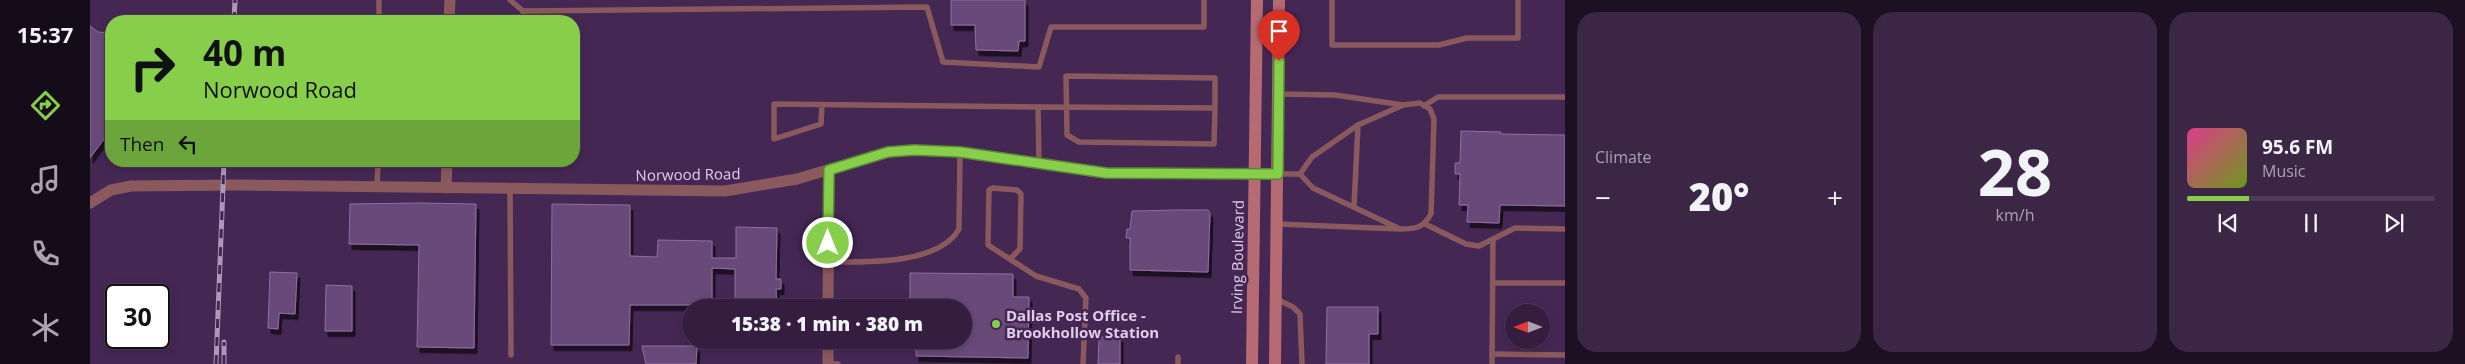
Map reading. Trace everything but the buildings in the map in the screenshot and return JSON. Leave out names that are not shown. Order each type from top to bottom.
[{"type":"main road","name":"Irving Boulevard","points":[[1252,364],[1257,0]]},
{"type":"main road","points":[[1276,364],[1279,0]]},
{"type":"street","points":[[449,15],[450,0]]},
{"type":"street","name":"Norwood Road","points":[[90,203],[111,190],[131,186],[212,184],[725,191],[764,186],[829,170],[888,152],[914,150],[960,152],[1106,173],[1278,174]]},
{"type":"street","points":[[446,188],[447,167]]},
{"type":"street","points":[[828,299],[829,170]]},
{"type":"street","points":[[828,349],[828,364]]},
{"type":"lane","points":[[379,0],[379,15]]},
{"type":"lane","points":[[510,0],[523,11],[927,6],[943,62],[1039,67],[1051,27],[1204,27],[1204,0]]},
{"type":"lane","points":[[1332,0],[1332,45],[1439,45],[1467,38],[1518,38],[1518,0]]},
{"type":"lane","points":[[1066,76],[1215,78],[1215,108],[1214,144],[1079,142],[1067,135],[1066,76]]},
{"type":"lane","points":[[1277,224],[1417,229],[1425,224],[1431,214],[1434,119],[1430,109],[1420,104],[1403,105],[1335,95],[1278,94]]},
{"type":"lane","points":[[1424,106],[1438,97],[1565,97]]},
{"type":"lane","points":[[822,105],[821,124],[774,139],[774,104],[1215,108]]},
{"type":"lane","points":[[1300,174],[1312,156],[1358,125],[1403,105]]},
{"type":"lane","points":[[1038,107],[1039,162]]},
{"type":"lane","points":[[1354,206],[1358,125]]},
{"type":"lane","points":[[828,262],[885,262],[908,258],[953,240],[959,230],[960,152]]},
{"type":"lane","points":[[377,187],[378,167]]},
{"type":"lane","points":[[1278,174],[1300,174],[1313,188],[1400,229]]},
{"type":"lane","points":[[510,188],[510,355]]},
{"type":"lane","points":[[1010,259],[1020,250],[1021,194],[1017,190],[993,188],[989,190],[988,245],[1036,276],[1079,289],[1086,298],[1083,364]]},
{"type":"lane","points":[[1425,224],[1466,244],[1479,246],[1515,228],[1565,229]]},
{"type":"lane","points":[[1492,364],[1493,238]]},
{"type":"lane","points":[[1493,283],[1565,283]]},
{"type":"lane","points":[[1276,299],[1293,307],[1300,314],[1302,364]]},
{"type":"lane","points":[[1492,354],[1565,355]]},
{"type":"lane","points":[[828,364],[838,364]]},
{"type":"railway","points":[[234,15],[235,0]]},
{"type":"railway","points":[[216,364],[224,167]]},
{"type":"railway","points":[[224,342],[224,364]]},
{"type":"place","name":"Dallas Post Office - Brookhollow Station","points":[[996,324]]},
{"type":"route","points":[[828,243],[829,170],[888,152],[914,150],[960,152],[1106,173],[1278,174],[1279,61]]}]
